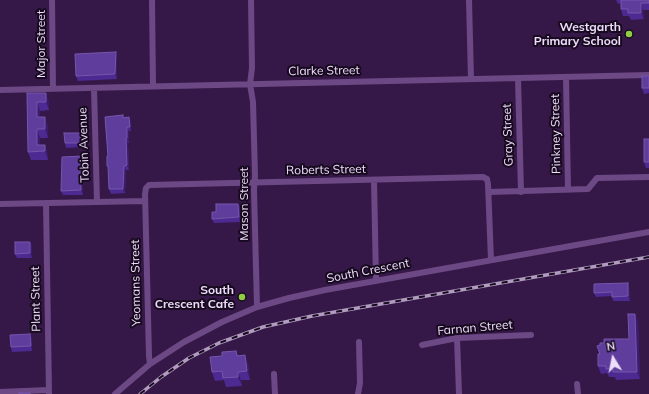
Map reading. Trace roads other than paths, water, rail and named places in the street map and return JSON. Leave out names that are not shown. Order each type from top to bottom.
[{"type":"street","name":"Major Street","points":[[52,0],[53,88]]},
{"type":"street","points":[[152,0],[153,86]]},
{"type":"street","name":"Mason Street","points":[[250,0],[257,307]]},
{"type":"street","points":[[469,0],[471,78]]},
{"type":"street","name":"Clarke Street","points":[[0,90],[649,75]]},
{"type":"street","name":"Pinkney Street","points":[[566,77],[568,190]]},
{"type":"street","name":"Gray Street","points":[[518,78],[521,192]]},
{"type":"street","name":"Tobin Avenue","points":[[94,88],[97,202]]},
{"type":"street","name":"Roberts Street","points":[[145,201],[146,188],[149,185],[482,177],[487,179],[489,192]]},
{"type":"street","points":[[491,260],[489,192],[588,189],[597,178],[649,177]]},
{"type":"street","points":[[374,180],[376,281]]},
{"type":"street","points":[[0,204],[145,201]]},
{"type":"street","name":"Yeomans Street","points":[[145,201],[150,364]]},
{"type":"street","name":"Plant Street","points":[[46,203],[48,392]]},
{"type":"street","name":"South Crescent","points":[[115,394],[150,364],[184,342],[222,322],[257,307],[289,298],[376,281],[649,232]]},
{"type":"street","name":"Farnan Street","points":[[422,345],[457,338],[531,335]]},
{"type":"street","points":[[457,338],[459,394]]},
{"type":"street","points":[[358,394],[360,383],[359,342]]},
{"type":"street","points":[[274,374],[275,394]]},
{"type":"street","points":[[578,384],[578,394]]},
{"type":"street","points":[[0,392],[48,392]]},
{"type":"railway","points":[[140,394],[161,377],[189,358],[219,343],[263,327],[312,316],[649,257]]},
{"type":"place","name":"Westgarth Primary School","points":[[629,34]]},
{"type":"place","name":"South Crescent Cafe","points":[[242,297]]}]
